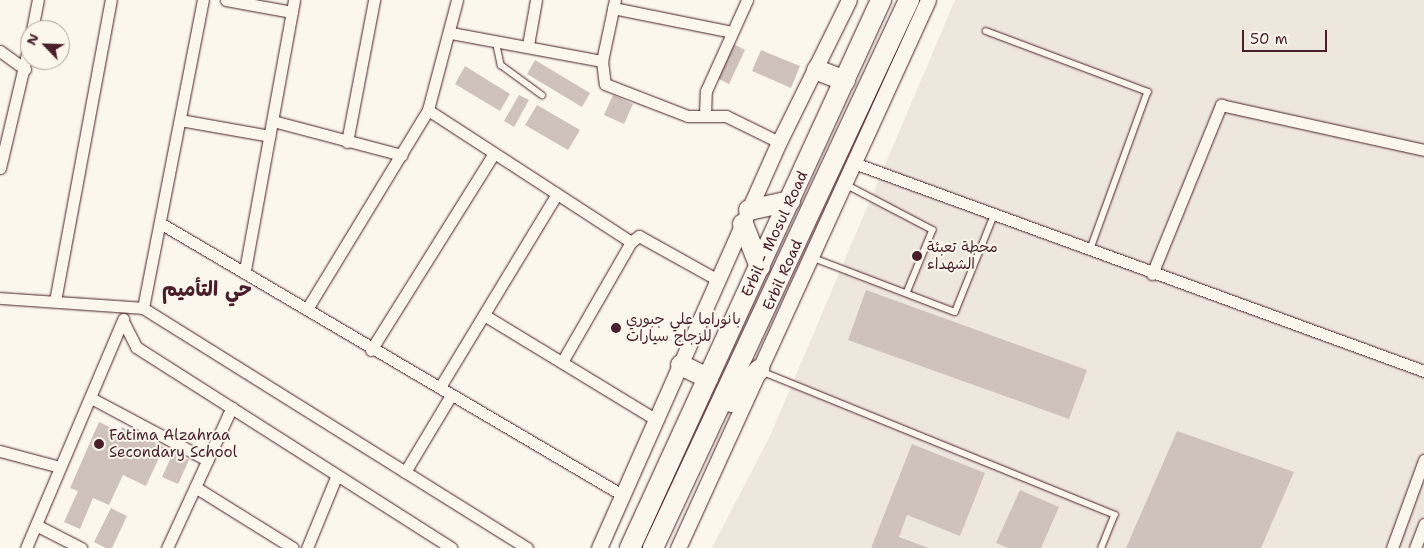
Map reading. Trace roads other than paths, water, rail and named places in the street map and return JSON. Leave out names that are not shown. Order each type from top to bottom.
[{"type":"highway","name":"Erbil - Mosul Road","points":[[630,548],[881,0]]},
{"type":"highway","name":"Erbil Road","points":[[653,548],[921,1]]},
{"type":"highway","points":[[817,70],[845,81]]},
{"type":"highway","points":[[760,267],[746,217],[790,201]]},
{"type":"highway","points":[[681,365],[708,378]]},
{"type":"highway","points":[[716,418],[759,370]]},
{"type":"main road","points":[[599,548],[624,496],[779,142],[817,70],[849,0]]},
{"type":"main road","points":[[678,548],[854,163],[921,1]]},
{"type":"street","points":[[34,20],[38,0]]},
{"type":"street","points":[[55,301],[111,0]]},
{"type":"street","points":[[143,308],[204,0]]},
{"type":"street","points":[[226,0],[293,6],[245,270]]},
{"type":"street","points":[[347,142],[374,0]]},
{"type":"street","points":[[307,309],[428,110],[451,33],[457,0]]},
{"type":"street","points":[[528,44],[536,0]]},
{"type":"street","points":[[705,115],[706,91],[747,0]]},
{"type":"street","points":[[732,32],[614,4],[602,61],[605,84],[688,116],[726,116],[779,142]]},
{"type":"street","points":[[451,33],[528,44],[602,61]]},
{"type":"street","points":[[0,51],[20,65]]},
{"type":"street","points":[[0,165],[25,70]]},
{"type":"street","points":[[1152,274],[1221,106],[1424,150]]},
{"type":"street","points":[[428,110],[631,242]]},
{"type":"street","points":[[180,120],[270,136]]},
{"type":"street","points":[[272,121],[402,155]]},
{"type":"street","points":[[371,350],[494,153]]},
{"type":"street","points":[[854,163],[1152,274],[1424,371]]},
{"type":"street","points":[[440,387],[557,194]]},
{"type":"street","points":[[160,223],[245,270],[371,350],[440,387],[624,496]]},
{"type":"street","points":[[562,362],[631,242],[639,236],[718,280]]},
{"type":"street","points":[[0,298],[55,301],[119,308],[143,308],[527,548]]},
{"type":"street","points":[[119,308],[124,324],[136,347],[232,407],[336,477],[451,548]]},
{"type":"street","points":[[484,315],[657,420]]},
{"type":"street","points":[[26,548],[124,324]]},
{"type":"street","points":[[405,472],[451,394]]},
{"type":"street","points":[[91,398],[207,460]]},
{"type":"street","points":[[167,548],[232,407]]},
{"type":"street","points":[[0,451],[60,468]]},
{"type":"street","points":[[1392,548],[1424,460]]},
{"type":"street","points":[[310,547],[336,477]]},
{"type":"street","points":[[195,487],[293,548]]},
{"type":"street","points":[[1415,548],[1422,537],[1424,524]]},
{"type":"street","points":[[36,525],[81,548]]},
{"type":"lane","points":[[986,31],[1148,92],[1090,251]]},
{"type":"lane","points":[[496,40],[501,65],[542,95]]},
{"type":"lane","points":[[844,184],[934,230],[907,293]]},
{"type":"lane","points":[[811,257],[955,312],[994,215]]},
{"type":"lane","points":[[759,370],[1116,515],[1102,548]]},
{"type":"place","name":"محطة تعبئة الشهداء","points":[[917,256]]},
{"type":"place","name":"بانوراما علي جبوري للزجاج سيارات","points":[[616,328]]},
{"type":"place","name":"Fatima Alzahraa Secondary School","points":[[99,444]]},
{"type":"district","name":"حي التأميم","points":[[207,289]]}]
